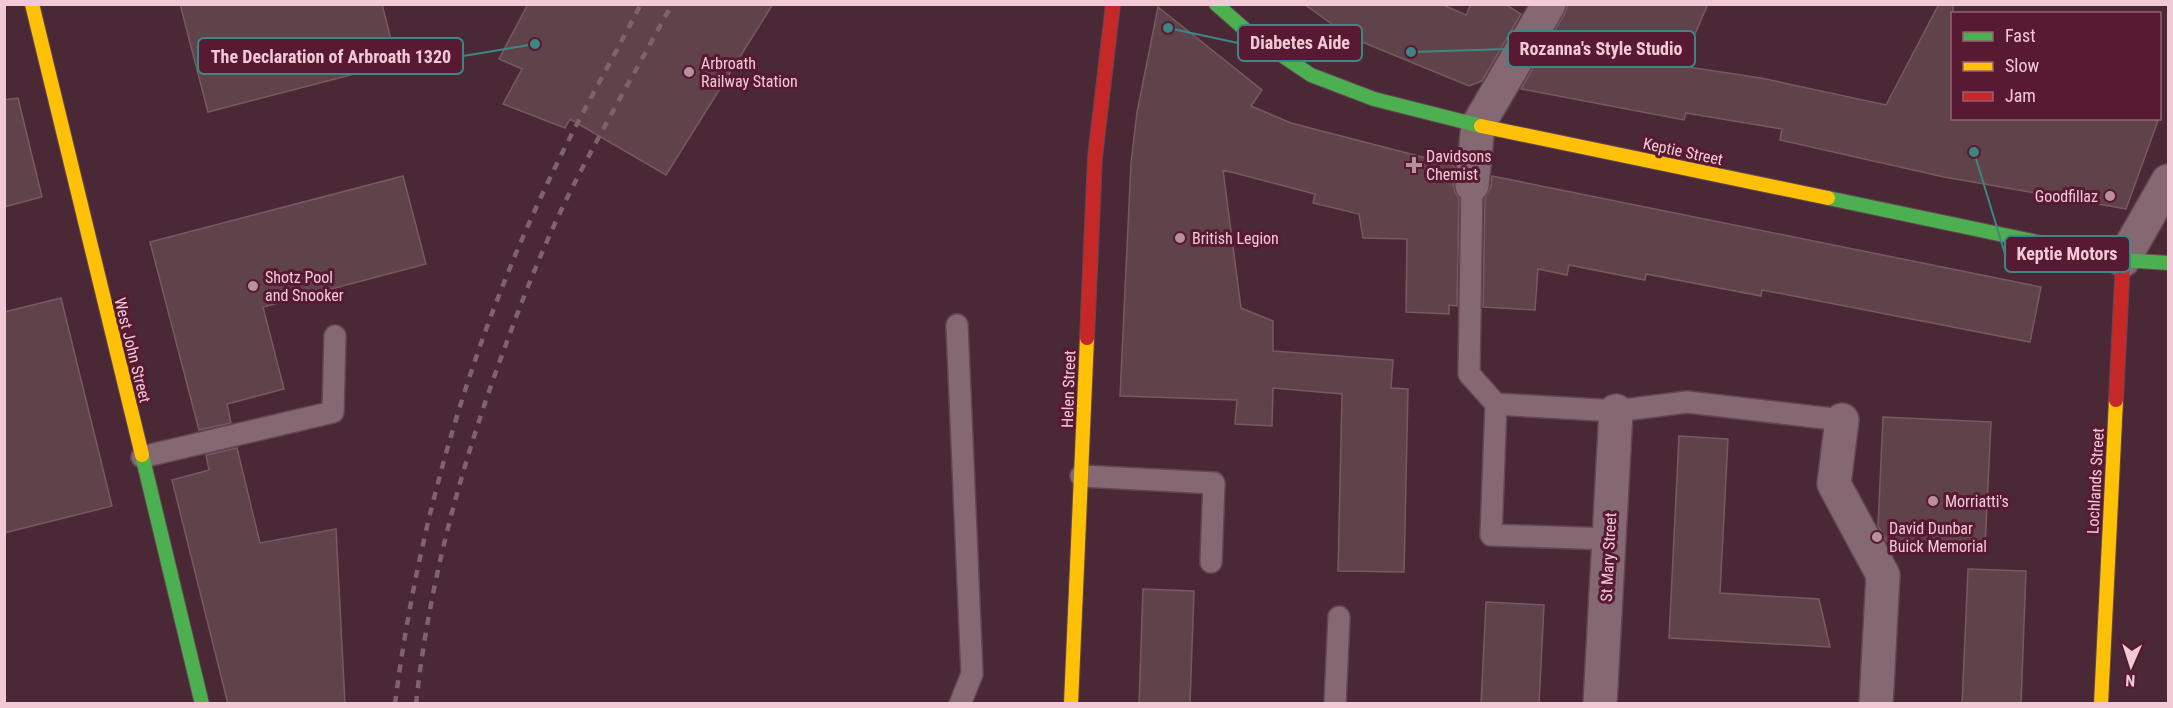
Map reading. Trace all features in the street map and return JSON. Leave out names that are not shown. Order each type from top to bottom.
[{"type":"main road","name":"West John Street","points":[[32,4],[202,704]]},
{"type":"main road","name":"Helen Street","points":[[1071,704],[1095,157],[1113,4]]},
{"type":"main road","name":"Keptie Street","points":[[1216,4],[1249,33],[1311,75],[1374,99],[1478,125],[2123,260],[2169,263]]},
{"type":"main road","name":"Lochlands Street","points":[[2101,704],[2123,260]]},
{"type":"street","points":[[1472,184],[1478,125],[1549,4]]},
{"type":"street","points":[[2123,260],[2168,182]]},
{"type":"street","name":"St Mary Street","points":[[1600,704],[1616,411]]},
{"type":"street","points":[[1842,420],[1834,484],[1883,575],[1876,704]]},
{"type":"lane","points":[[1472,184],[1469,374],[1496,404],[1491,535],[1609,539]]},
{"type":"lane","points":[[957,325],[972,674],[960,704]]},
{"type":"lane","points":[[142,457],[333,412],[335,336]]},
{"type":"lane","points":[[1496,404],[1616,411],[1687,402],[1842,420]]},
{"type":"lane","points":[[1081,476],[1214,483],[1211,562]]},
{"type":"lane","points":[[1335,704],[1339,616]]},
{"type":"building","points":[[180,4],[382,4],[397,63],[208,112]]},
{"type":"building","points":[[528,4],[773,4],[666,175],[570,119],[565,128],[503,104],[522,69],[499,59]]},
{"type":"building","points":[[1304,4],[1441,4],[1466,15],[1471,4],[1505,4],[1521,14],[1482,81],[1469,86],[1350,37]]},
{"type":"building","points":[[1568,4],[1708,4],[1681,66],[1761,78],[1886,105],[1939,4],[1953,4],[1953,12],[1951,12],[1951,120],[2158,120],[2126,209],[1944,177],[1780,140],[1782,129],[1686,113],[1684,120],[1521,89]]},
{"type":"building","points":[[1158,7],[1262,90],[1251,106],[1291,123],[1453,165],[1455,168],[1453,184],[1459,198],[1457,306],[1449,305],[1449,314],[1406,312],[1407,239],[1363,238],[1359,214],[1313,203],[1315,194],[1223,170],[1241,308],[1273,321],[1273,351],[1393,360],[1391,388],[1408,389],[1404,572],[1338,571],[1342,394],[1273,388],[1272,426],[1235,424],[1237,400],[1120,396],[1131,163],[1137,112]]},
{"type":"building","points":[[18,98],[42,197],[4,207],[4,100]]},
{"type":"building","name":"Shotz Pool and Snooker","points":[[403,176],[426,264],[263,307],[284,389],[227,404],[231,423],[199,430],[150,242]]},
{"type":"building","points":[[1492,176],[2041,287],[2030,342],[1762,290],[1761,296],[1646,274],[1645,280],[1569,265],[1567,275],[1538,269],[1535,310],[1483,307],[1485,198],[1491,187]]},
{"type":"building","points":[[61,298],[112,506],[4,533],[4,312]]},
{"type":"building","name":"Morriatti's","points":[[1883,417],[1991,422],[1985,547],[1887,542],[1878,526]]},
{"type":"building","points":[[1679,436],[1728,439],[1720,593],[1819,599],[1830,647],[1669,638]]},
{"type":"building","points":[[237,448],[260,543],[336,529],[345,704],[228,704],[172,480],[209,470],[206,455]]},
{"type":"building","points":[[1968,569],[2026,571],[2021,704],[1962,704]]},
{"type":"building","points":[[1143,589],[1194,591],[1190,704],[1139,704]]},
{"type":"building","points":[[1486,602],[1544,605],[1539,704],[1481,704]]},
{"type":"railway","points":[[395,704],[405,636],[433,501],[472,369],[522,240],[550,178],[641,4]]},
{"type":"railway","points":[[416,704],[429,613],[449,523],[489,390],[535,269],[570,192],[672,4]]},
{"type":"traffic: fast","points":[[1216,4],[1249,33],[1311,75],[1374,99],[1481,126]]},
{"type":"traffic: fast","points":[[1828,198],[2123,260],[2168,263]]},
{"type":"traffic: fast","points":[[142,455],[202,704]]},
{"type":"traffic: slow","points":[[32,4],[142,455]]},
{"type":"traffic: slow","points":[[1481,126],[1828,198]]},
{"type":"traffic: slow","points":[[1071,704],[1087,338]]},
{"type":"traffic: slow","points":[[2101,704],[2116,400]]},
{"type":"traffic: jam","points":[[1087,338],[1095,157],[1113,4]]},
{"type":"traffic: jam","points":[[2116,400],[2123,260]]},
{"type":"place","name":"Diabetes Aide","points":[[1168,28]]},
{"type":"place","name":"The Declaration of Arbroath 1320","points":[[535,44]]},
{"type":"place","name":"Rozanna's Style Studio","points":[[1411,52]]},
{"type":"place","name":"Arbroath Railway Station","points":[[689,72]]},
{"type":"place","name":"Keptie Motors","points":[[1974,152]]},
{"type":"place","name":"Davidsons Chemist","points":[[1414,165]]},
{"type":"place","name":"Goodfillaz","points":[[2110,196]]},
{"type":"place","name":"British Legion","points":[[1180,238]]},
{"type":"place","name":"Shotz Pool and Snooker","points":[[253,286]]},
{"type":"place","name":"Morriatti's","points":[[1933,501]]},
{"type":"place","name":"David Dunbar Buick Memorial","points":[[1877,537]]}]
